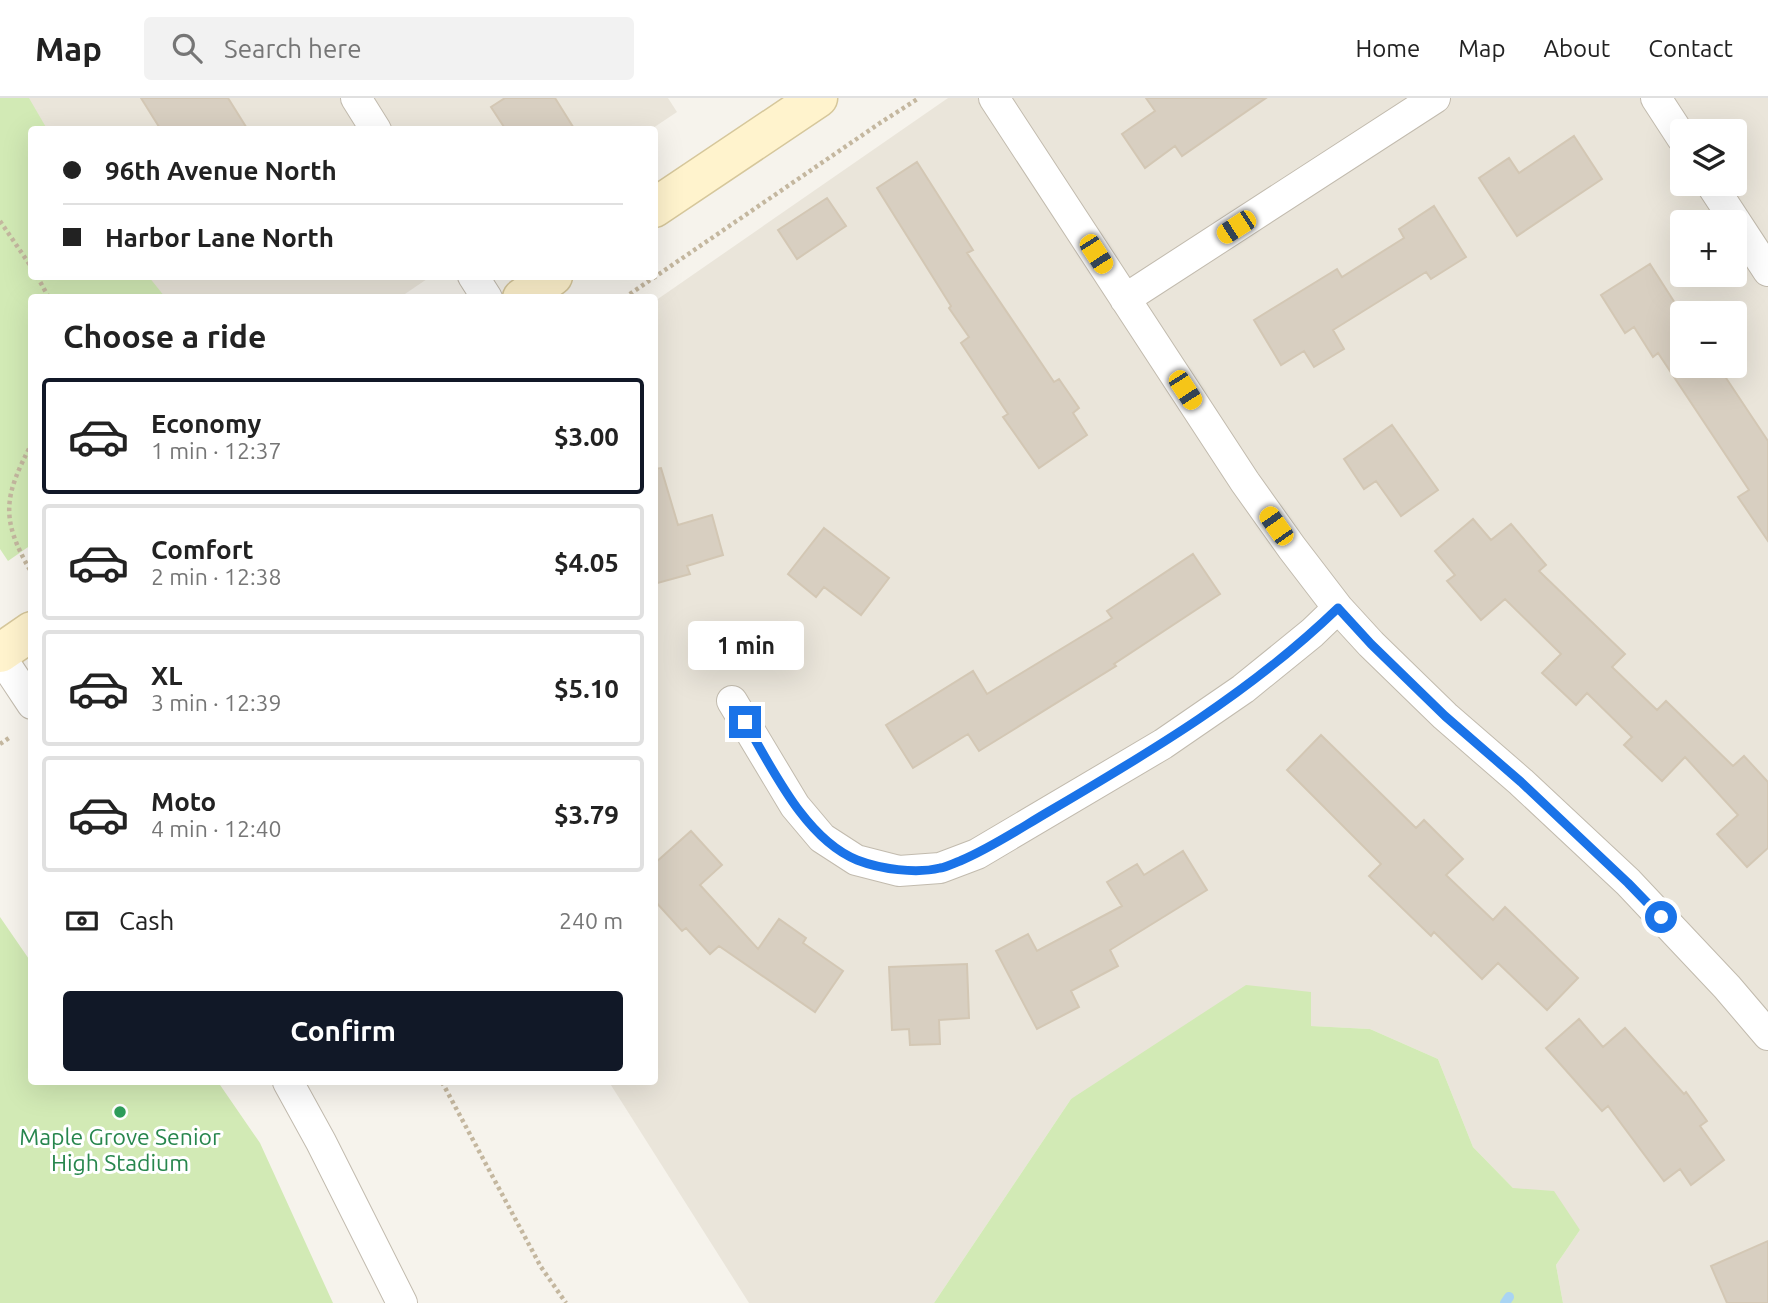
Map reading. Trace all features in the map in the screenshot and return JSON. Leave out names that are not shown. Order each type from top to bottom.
[{"type":"street","points":[[356,98],[374,126]]},
{"type":"street","points":[[658,205],[818,98]]},
{"type":"street","points":[[995,98],[1245,482],[1338,608],[1445,716],[1521,782],[1628,883],[1727,987],[1768,1035]]},
{"type":"street","points":[[1125,299],[1435,98]]},
{"type":"street","points":[[1656,98],[1670,120]]},
{"type":"street","points":[[1719,196],[1768,271]]},
{"type":"street","points":[[528,294],[547,280]]},
{"type":"street","points":[[732,701],[795,806],[822,838],[856,860],[899,871],[940,868],[977,854],[1163,744],[1244,689],[1338,608]]},
{"type":"street","points":[[28,634],[0,654],[28,698]]},
{"type":"street","points":[[290,1085],[402,1303]]},
{"type":"path","points":[[658,275],[919,98]]},
{"type":"path","points":[[0,221],[28,262]]},
{"type":"path","points":[[631,294],[651,280]]},
{"type":"path","points":[[28,450],[10,493],[8,519],[19,552],[28,567]]},
{"type":"path","points":[[0,744],[9,738]]},
{"type":"path","points":[[444,1085],[541,1267],[566,1303]]},
{"type":"shaded area","points":[[0,98],[668,98],[677,112],[656,126],[28,126]]},
{"type":"shaded area","points":[[948,98],[1768,98],[1768,1303],[1563,1303],[1556,1265],[1580,1230],[1513,1188],[1473,1147],[1438,1059],[1370,1029],[1310,1026],[1311,992],[1071,1099],[934,1303],[749,1303],[611,1085],[658,1085],[658,299]]},
{"type":"shaded area","points":[[118,280],[426,280],[405,294],[128,294]]},
{"type":"green space","points":[[0,98],[29,98],[45,126],[28,126],[28,280],[151,280],[163,294],[28,294],[28,547],[8,561],[0,549]]},
{"type":"green space","name":"Maple Grove Senior High Stadium","points":[[0,917],[28,958],[28,1085],[220,1085],[260,1143],[333,1303],[0,1303]]},
{"type":"green space","points":[[1246,985],[1311,992],[1311,1026],[1370,1029],[1438,1059],[1473,1147],[1513,1188],[1554,1191],[1580,1230],[1556,1265],[1563,1303],[934,1303],[1071,1099]]},
{"type":"building","points":[[141,98],[228,98],[246,126],[158,126]]},
{"type":"building","points":[[505,98],[555,98],[572,126],[503,126],[491,107]]},
{"type":"building","points":[[1146,98],[1266,98],[1182,156],[1175,146],[1145,168],[1122,134],[1155,111]]},
{"type":"building","points":[[1574,136],[1602,179],[1517,236],[1479,178],[1509,158],[1519,173]]},
{"type":"building","points":[[917,162],[973,250],[967,253],[1054,382],[1059,379],[1079,408],[1073,413],[1087,435],[1039,468],[1003,417],[1008,414],[961,343],[969,337],[877,188]]},
{"type":"building","points":[[827,198],[846,226],[797,259],[778,230]]},
{"type":"building","points":[[1434,206],[1466,257],[1431,279],[1426,272],[1333,330],[1344,349],[1314,367],[1304,351],[1281,365],[1254,320],[1337,269],[1342,277],[1404,238],[1399,229]]},
{"type":"building","points":[[1650,264],[1674,301],[1670,301],[1670,371],[1658,353],[1653,357],[1634,327],[1625,333],[1601,295]]},
{"type":"building","points":[[1675,378],[1726,378],[1768,441],[1768,541],[1738,497],[1749,490]]},
{"type":"building","points":[[1392,425],[1438,490],[1401,516],[1376,481],[1364,489],[1344,459]]},
{"type":"building","points":[[658,468],[661,468],[678,525],[712,515],[723,555],[687,566],[690,574],[658,583]]},
{"type":"building","points":[[1473,519],[1491,540],[1511,524],[1546,565],[1539,571],[1625,654],[1612,667],[1657,710],[1666,701],[1733,766],[1744,756],[1768,782],[1768,848],[1747,867],[1717,834],[1738,815],[1685,757],[1662,781],[1624,745],[1632,737],[1587,693],[1576,705],[1542,673],[1561,654],[1505,599],[1481,620],[1447,581],[1455,575],[1435,551]]},
{"type":"building","points":[[824,528],[889,578],[861,615],[824,587],[816,597],[788,574]]},
{"type":"building","points":[[1193,554],[1220,594],[1114,664],[1116,666],[979,751],[968,734],[913,768],[886,725],[973,671],[987,694],[1112,618],[1107,611]]},
{"type":"building","points":[[1321,735],[1416,828],[1424,820],[1463,859],[1446,875],[1493,920],[1505,907],[1578,978],[1547,1010],[1498,963],[1482,979],[1434,932],[1431,936],[1369,876],[1381,864],[1287,770]]},
{"type":"building","points":[[691,831],[722,865],[700,885],[758,949],[779,919],[806,938],[803,943],[843,971],[815,1012],[719,946],[710,954],[686,928],[682,931],[658,904],[658,860]]},
{"type":"building","points":[[1183,851],[1207,890],[1110,950],[1118,966],[1071,991],[1079,1007],[1037,1029],[996,951],[1028,934],[1037,951],[1122,906],[1107,882],[1137,864],[1144,875]]},
{"type":"building","points":[[967,964],[969,1018],[939,1020],[940,1044],[910,1045],[909,1029],[892,1030],[889,967]]},
{"type":"building","points":[[1579,1019],[1603,1047],[1625,1028],[1684,1094],[1686,1092],[1707,1121],[1700,1126],[1724,1160],[1691,1185],[1680,1169],[1664,1181],[1608,1106],[1602,1111],[1546,1048]]},
{"type":"building","points":[[1768,1241],[1768,1303],[1727,1303],[1711,1266]]},
{"type":"waterway","points":[[1505,1303],[1509,1297]]},
{"type":"place","name":"Maple Grove Senior High Stadium","points":[[120,1112]]},
{"type":"route","points":[[745,722],[795,806],[822,838],[856,860],[899,871],[940,868],[977,854],[1163,744],[1244,689],[1338,608],[1445,716],[1521,782],[1661,917]]}]
